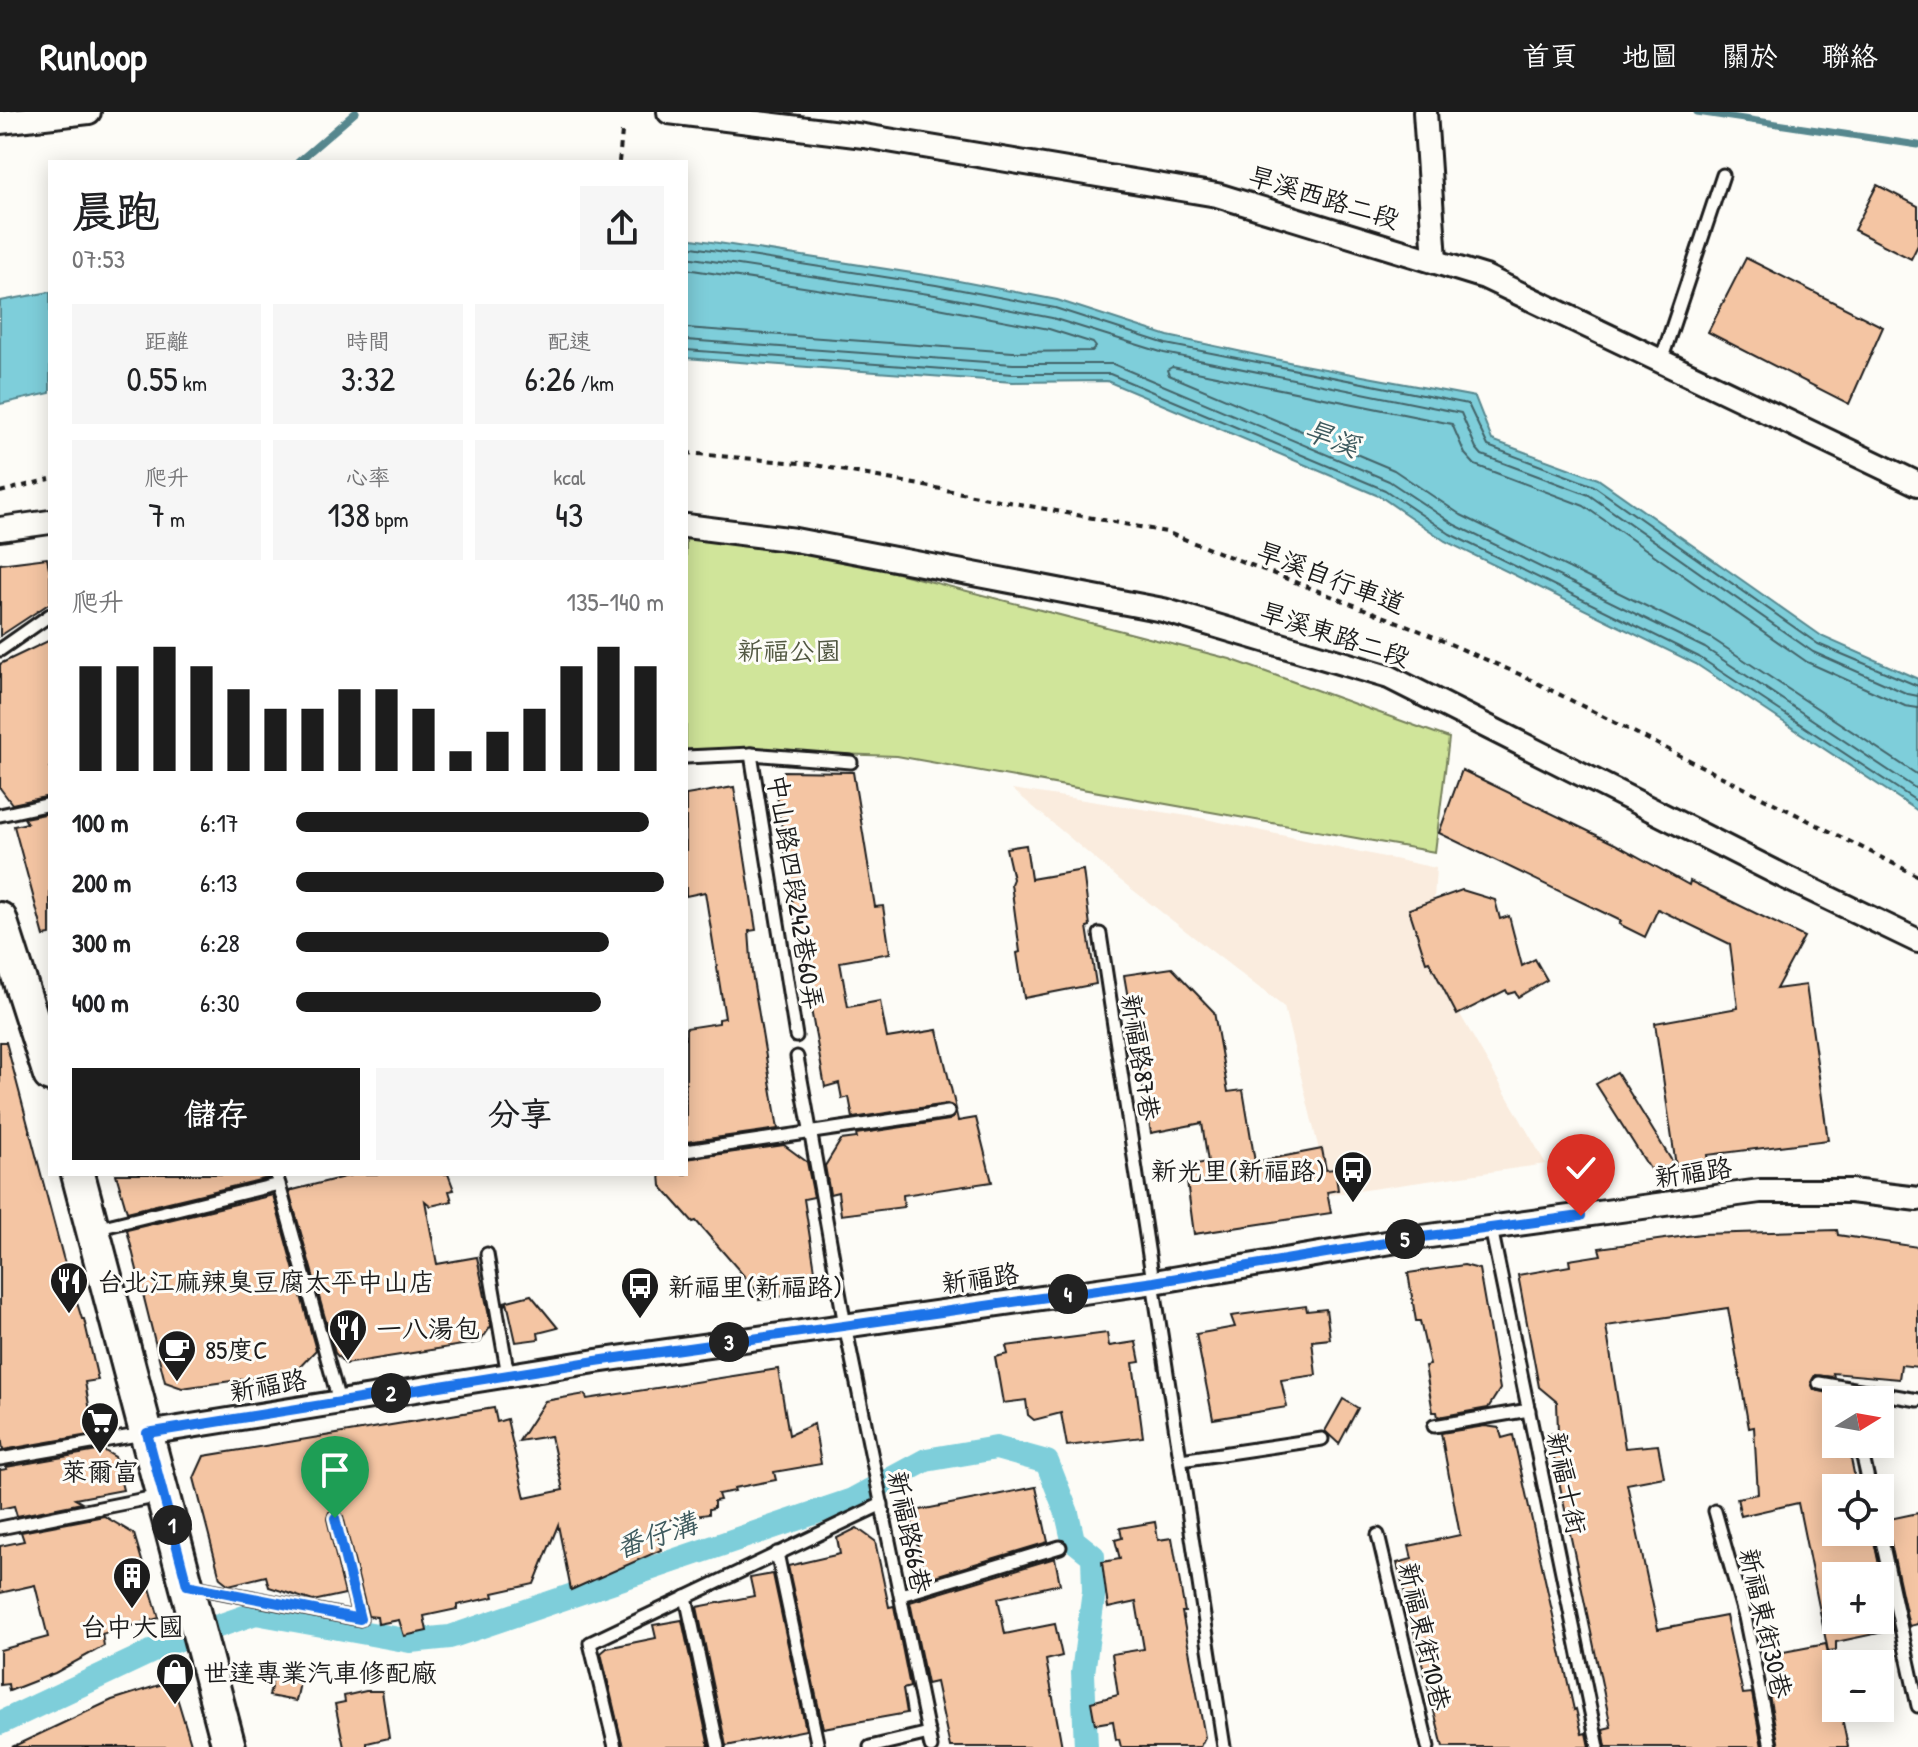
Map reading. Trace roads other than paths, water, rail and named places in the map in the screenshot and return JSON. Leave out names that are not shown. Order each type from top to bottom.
[{"type":"street","points":[[0,122],[89,112]]},
{"type":"street","name":"旱溪西路二段","points":[[669,112],[864,136],[1217,195],[1485,277],[1918,484]]},
{"type":"street","points":[[1425,112],[1435,260]]},
{"type":"street","points":[[0,529],[48,522]]},
{"type":"street","name":"旱溪東路二段","points":[[688,526],[795,540],[1163,610],[1389,677],[1918,941]]},
{"type":"street","points":[[0,919],[48,1069]]},
{"type":"street","points":[[79,1176],[229,1747]]},
{"type":"street","name":"新福路","points":[[147,1433],[508,1375],[1154,1282],[1415,1238],[1760,1191],[1851,1191],[1918,1199]]},
{"type":"lane","points":[[1661,361],[1723,175]]},
{"type":"lane","points":[[0,650],[48,616]]},
{"type":"lane","points":[[688,757],[751,754],[851,762]]},
{"type":"lane","name":"中山路四段242巷60弄","points":[[751,754],[796,1036]]},
{"type":"lane","points":[[0,815],[48,804]]},
{"type":"lane","name":"新福路87巷","points":[[1100,934],[1224,1747]]},
{"type":"lane","name":"新福路66巷","points":[[797,1057],[845,1325],[931,1747]]},
{"type":"lane","points":[[688,1151],[810,1130],[948,1112]]},
{"type":"lane","points":[[94,1229],[278,1179],[339,1401]]},
{"type":"lane","name":"新福十街","points":[[1491,1228],[1598,1747]]},
{"type":"lane","points":[[487,1254],[508,1375]]},
{"type":"lane","points":[[1819,1383],[1918,1400]]},
{"type":"lane","points":[[1434,1426],[1529,1410]]},
{"type":"lane","points":[[0,1459],[147,1433]]},
{"type":"lane","points":[[1181,1460],[1322,1439]]},
{"type":"lane","points":[[0,1528],[164,1495]]},
{"type":"lane","points":[[615,1747],[590,1643],[882,1504]]},
{"type":"lane","name":"新福東街30巷","points":[[1715,1511],[1745,1617],[1771,1747]]},
{"type":"lane","points":[[188,1591],[360,1619],[335,1518]]},
{"type":"lane","name":"新福東街10巷","points":[[1378,1535],[1428,1747]]},
{"type":"lane","points":[[1883,1546],[1918,1706]]},
{"type":"lane","points":[[901,1595],[1060,1547]]},
{"type":"lane","points":[[777,1553],[818,1747]]},
{"type":"lane","points":[[686,1597],[718,1747]]},
{"type":"lane","points":[[870,1747],[929,1733]]},
{"type":"water","name":"旱溪","points":[[688,238],[938,277],[1057,300],[1168,336],[1475,397],[1492,440],[1598,479],[1823,637],[1918,679],[1918,811],[1696,664],[1445,541],[1381,497],[1107,381],[1013,382],[688,358]]},
{"type":"water","points":[[48,292],[48,393],[0,404],[0,301]]},
{"type":"waterway","points":[[300,160],[356,112]]},
{"type":"waterway","points":[[1697,112],[1918,145]]},
{"type":"waterway","name":"番仔溝","points":[[0,1723],[172,1642],[256,1613],[410,1641],[450,1637],[852,1500],[926,1460],[996,1448],[1047,1462],[1067,1513],[1073,1540],[1093,1556],[1094,1591],[1083,1673],[1086,1747]]},
{"type":"place","name":"新光里(新福路)","points":[[1353,1204]]},
{"type":"place","name":"台北江麻辣臭豆腐太平中山店","points":[[69,1315]]},
{"type":"place","name":"新福里(新福路)","points":[[640,1320]]},
{"type":"place","name":"一八湯包","points":[[348,1362]]},
{"type":"place","name":"85度C","points":[[177,1383]]},
{"type":"place","name":"萊爾富","points":[[100,1455]]},
{"type":"place","name":"台中大國","points":[[132,1610]]},
{"type":"place","name":"世達專業汽車修配廠","points":[[175,1706]]},
{"type":"park label","name":"新福公園","points":[[789,650]]}]
